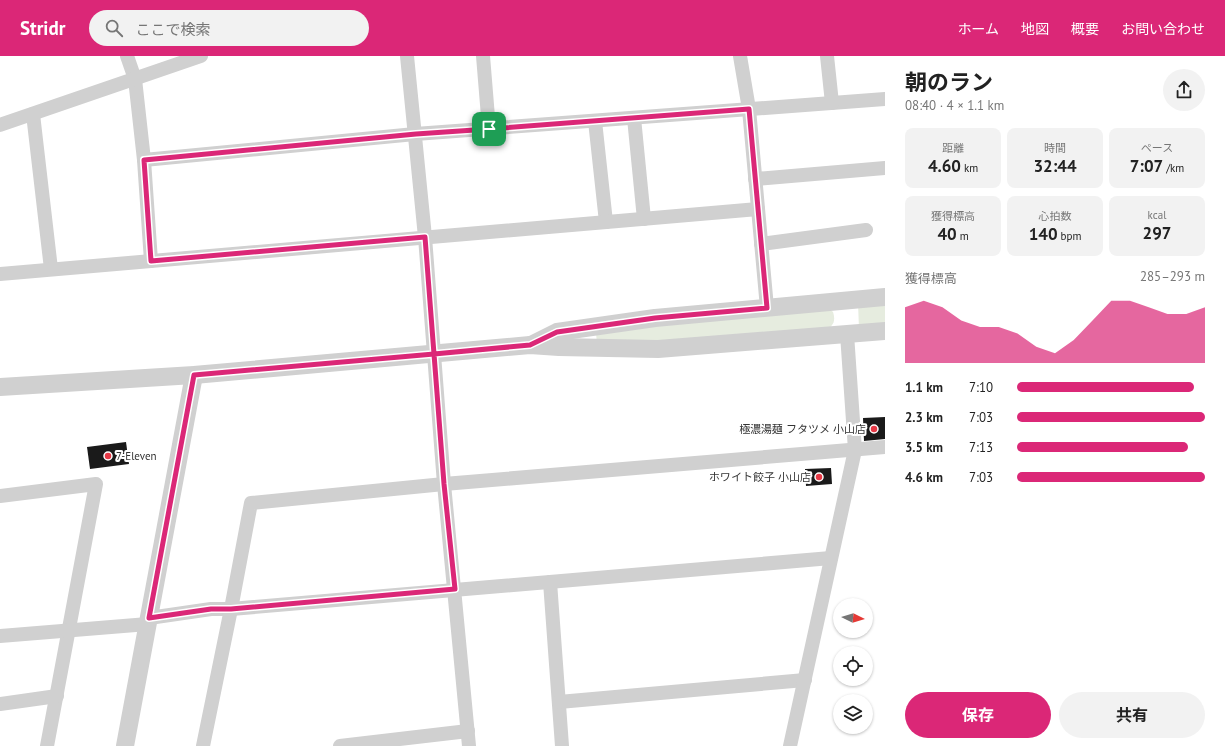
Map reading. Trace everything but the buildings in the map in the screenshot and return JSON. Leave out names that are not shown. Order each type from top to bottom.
[{"type":"street","points":[[127,56],[135,79],[144,160],[151,261]]},
{"type":"street","points":[[0,125],[201,56]]},
{"type":"street","points":[[407,56],[416,134],[444,484],[469,746]]},
{"type":"street","points":[[484,56],[489,129]]},
{"type":"street","points":[[740,56],[749,109],[767,308]]},
{"type":"street","points":[[827,56],[832,103]]},
{"type":"street","points":[[144,160],[416,134],[885,99]]},
{"type":"street","points":[[32,114],[51,269]]},
{"type":"street","points":[[634,118],[644,218]]},
{"type":"street","points":[[595,121],[606,222]]},
{"type":"street","points":[[755,179],[885,168]]},
{"type":"street","points":[[0,274],[758,209]]},
{"type":"street","points":[[761,244],[866,230]]},
{"type":"street","points":[[530,345],[557,332],[655,318],[885,297]]},
{"type":"street","points":[[0,387],[194,375],[530,345],[658,349],[885,331]]},
{"type":"street","points":[[790,746],[855,450],[847,334]]},
{"type":"street","points":[[125,746],[194,375]]},
{"type":"street","points":[[203,746],[251,503],[444,484],[885,447]]},
{"type":"street","points":[[0,496],[96,484],[47,746]]},
{"type":"street","points":[[0,636],[148,621],[211,609],[231,609],[831,558]]},
{"type":"street","points":[[550,582],[562,746]]},
{"type":"street","points":[[559,702],[805,680]]},
{"type":"street","points":[[0,704],[57,696]]},
{"type":"street","points":[[340,746],[468,731]]},
{"type":"shaded area","points":[[885,301],[885,326],[859,329],[858,303]]},
{"type":"shaded area","points":[[826,306],[833,312],[834,321],[825,331],[597,344],[596,333]]},
{"type":"place","name":"極濃湯麺 フタツメ 小山店","points":[[874,429]]},
{"type":"place","name":"7-Eleven","points":[[108,456]]},
{"type":"place","name":"ホワイト餃子 小山店","points":[[819,477]]},
{"type":"route","points":[[489,129],[416,134],[144,160],[151,261],[425,237],[434,354],[194,375],[149,618],[211,609],[231,609],[455,589],[444,484],[434,354],[530,345],[557,332],[655,318],[767,308],[749,109],[489,129]]}]
